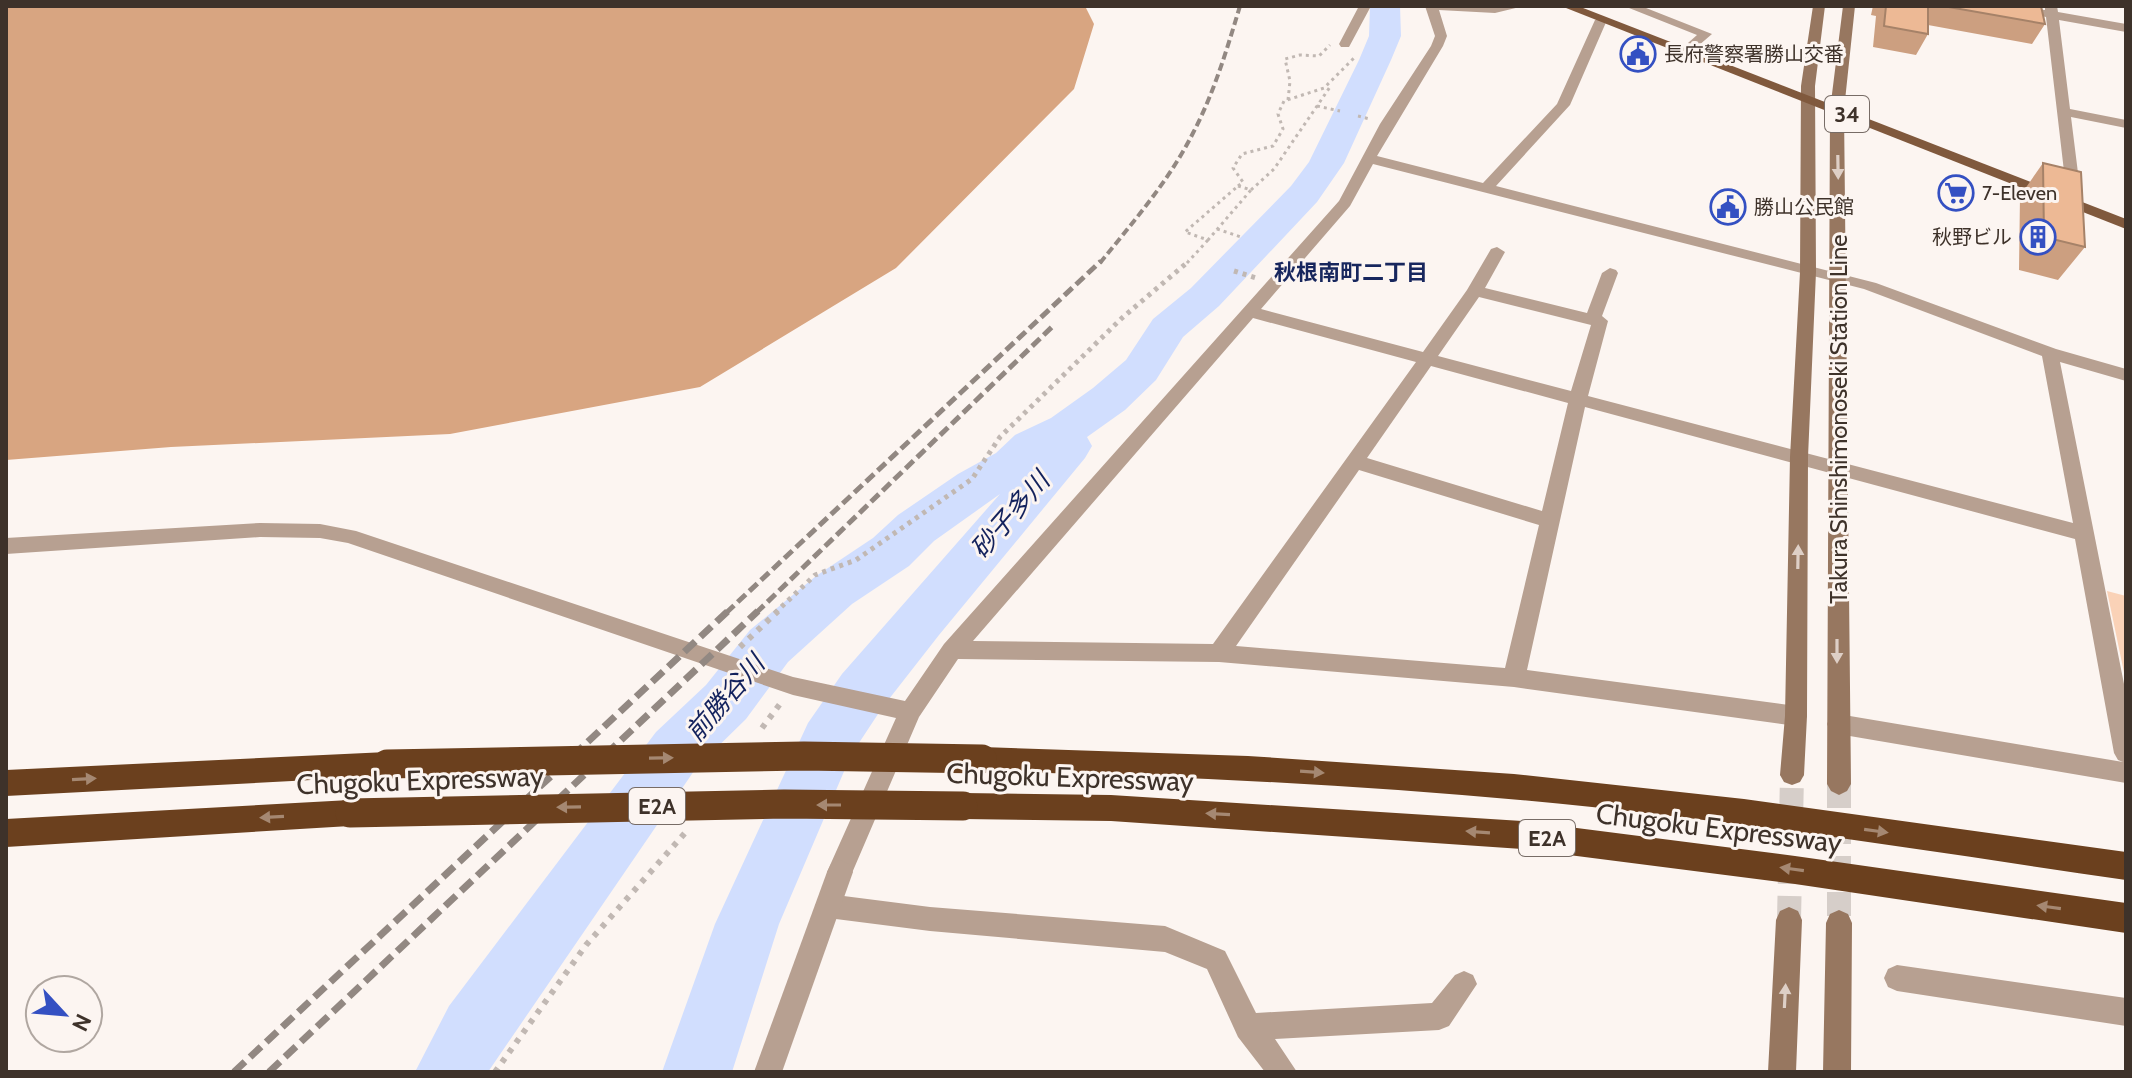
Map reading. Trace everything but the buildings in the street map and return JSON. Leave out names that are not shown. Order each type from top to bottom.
[{"type":"highway","name":"Chugoku Expressway","points":[[6,783],[387,764],[804,756],[1257,768],[1515,787],[1792,819],[2126,866]]},
{"type":"highway","name":"Chugoku Expressway","points":[[6,833],[350,813],[784,804],[1111,808],[1522,835],[1795,870],[2126,918]]},
{"type":"main road","name":"34","points":[[1567,6],[1808,93]]},
{"type":"main road","name":"34","points":[[1592,6],[1694,43],[1808,93],[2074,198],[2126,224]]},
{"type":"main road","name":"Takura Shinshimonoseki Station Line","points":[[1792,775],[1796,716],[1799,457],[1808,272],[1808,93],[1819,6]]},
{"type":"main road","name":"Takura Shinshimonoseki Station Line","points":[[1839,784],[1838,105],[1849,6]]},
{"type":"main road","name":"34","points":[[2074,198],[2126,211]]},
{"type":"main road","points":[[1782,1072],[1789,920]]},
{"type":"main road","points":[[1837,1072],[1839,923]]},
{"type":"street","points":[[1345,44],[1365,6]]},
{"type":"street","points":[[768,1072],[898,711],[1054,530],[1345,203],[1368,158],[1437,46],[1441,36],[1432,6],[1495,9],[1518,6]]},
{"type":"street","points":[[2002,6],[2052,11],[2126,28]]},
{"type":"street","points":[[1635,7],[1706,34],[1694,43]]},
{"type":"street","points":[[2052,11],[2074,198]]},
{"type":"street","points":[[1485,190],[1563,105],[1601,20]]},
{"type":"street","points":[[2065,112],[2126,124]]},
{"type":"street","points":[[1368,158],[1870,286],[2050,353],[2126,375]]},
{"type":"street","points":[[1219,653],[1427,361],[1475,291],[1497,252]]},
{"type":"street","points":[[1592,320],[1610,273]]},
{"type":"street","points":[[1475,291],[1600,321],[1577,402],[1514,678]]},
{"type":"street","points":[[1247,311],[1577,402],[1799,457],[2084,534]]},
{"type":"street","points":[[2050,353],[2126,753]]},
{"type":"street","points":[[1356,462],[1550,521]]},
{"type":"street","points":[[6,546],[260,530],[320,531],[349,536],[735,658],[783,682],[898,711]]},
{"type":"street","points":[[952,650],[1219,653],[1514,678],[1796,716]]},
{"type":"street","points":[[1838,724],[2126,773]]},
{"type":"street","points":[[828,906],[930,919],[1165,939],[1216,960],[1248,1027],[1273,1067]]},
{"type":"street","points":[[1897,978],[2126,1012]]},
{"type":"street","points":[[1248,1027],[1439,1016],[1464,984]]},
{"type":"path","points":[[735,658],[815,575],[856,560],[964,487],[1000,437],[1122,318],[1186,265],[1251,190],[1274,169],[1331,85],[1358,53],[1345,44],[1330,45],[1319,56],[1300,55],[1285,59],[1290,81],[1288,100]]},
{"type":"path","points":[[1208,240],[1185,232],[1243,182],[1233,168],[1242,154],[1273,146],[1283,129],[1278,114],[1284,101],[1318,94],[1331,85]]},
{"type":"path","points":[[1317,106],[1340,111]]},
{"type":"path","points":[[1238,186],[1251,190]]},
{"type":"path","points":[[1217,229],[1241,237]]},
{"type":"path","points":[[757,735],[783,682]]},
{"type":"path","points":[[495,1072],[536,1008],[587,942],[647,873],[667,859],[694,822]]},
{"type":"shaded area","points":[[6,6],[1085,6],[1094,24],[1074,89],[896,268],[700,387],[450,434],[171,447],[6,460]]},
{"type":"shaded area","points":[[2107,591],[2126,596],[2126,682]]},
{"type":"waterway","name":"前勝谷川","points":[[450,1072],[473,1030],[676,750],[726,702],[769,646],[834,590],[891,552],[916,528],[975,486],[1013,465],[1031,447],[1067,429],[1109,399],[1141,370],[1168,328],[1205,297],[1304,194],[1326,163],[1375,60],[1385,36],[1385,6]]},
{"type":"waterway","name":"砂子多川","points":[[697,1072],[747,924],[828,741],[862,691],[920,620],[1069,446]]},
{"type":"tunnel","points":[[1789,920],[1792,775]]},
{"type":"tunnel","points":[[1839,784],[1839,923]]},
{"type":"railway","points":[[1100,263],[1173,168],[1201,118],[1240,6]]},
{"type":"railway","points":[[726,613],[1101,261]]},
{"type":"railway","points":[[756,613],[1054,325]]},
{"type":"railway","points":[[234,1072],[728,611]]},
{"type":"railway","points":[[269,1072],[758,611]]},
{"type":"place","name":"長府警察署勝山交番","points":[[1638,54]]},
{"type":"place","name":"7-Eleven","points":[[1956,193]]},
{"type":"place","name":"勝山公民館","points":[[1728,207]]},
{"type":"place","name":"秋野ビル","points":[[2038,237]]},
{"type":"district","name":"秋根南町二丁目","points":[[1351,272]]}]
